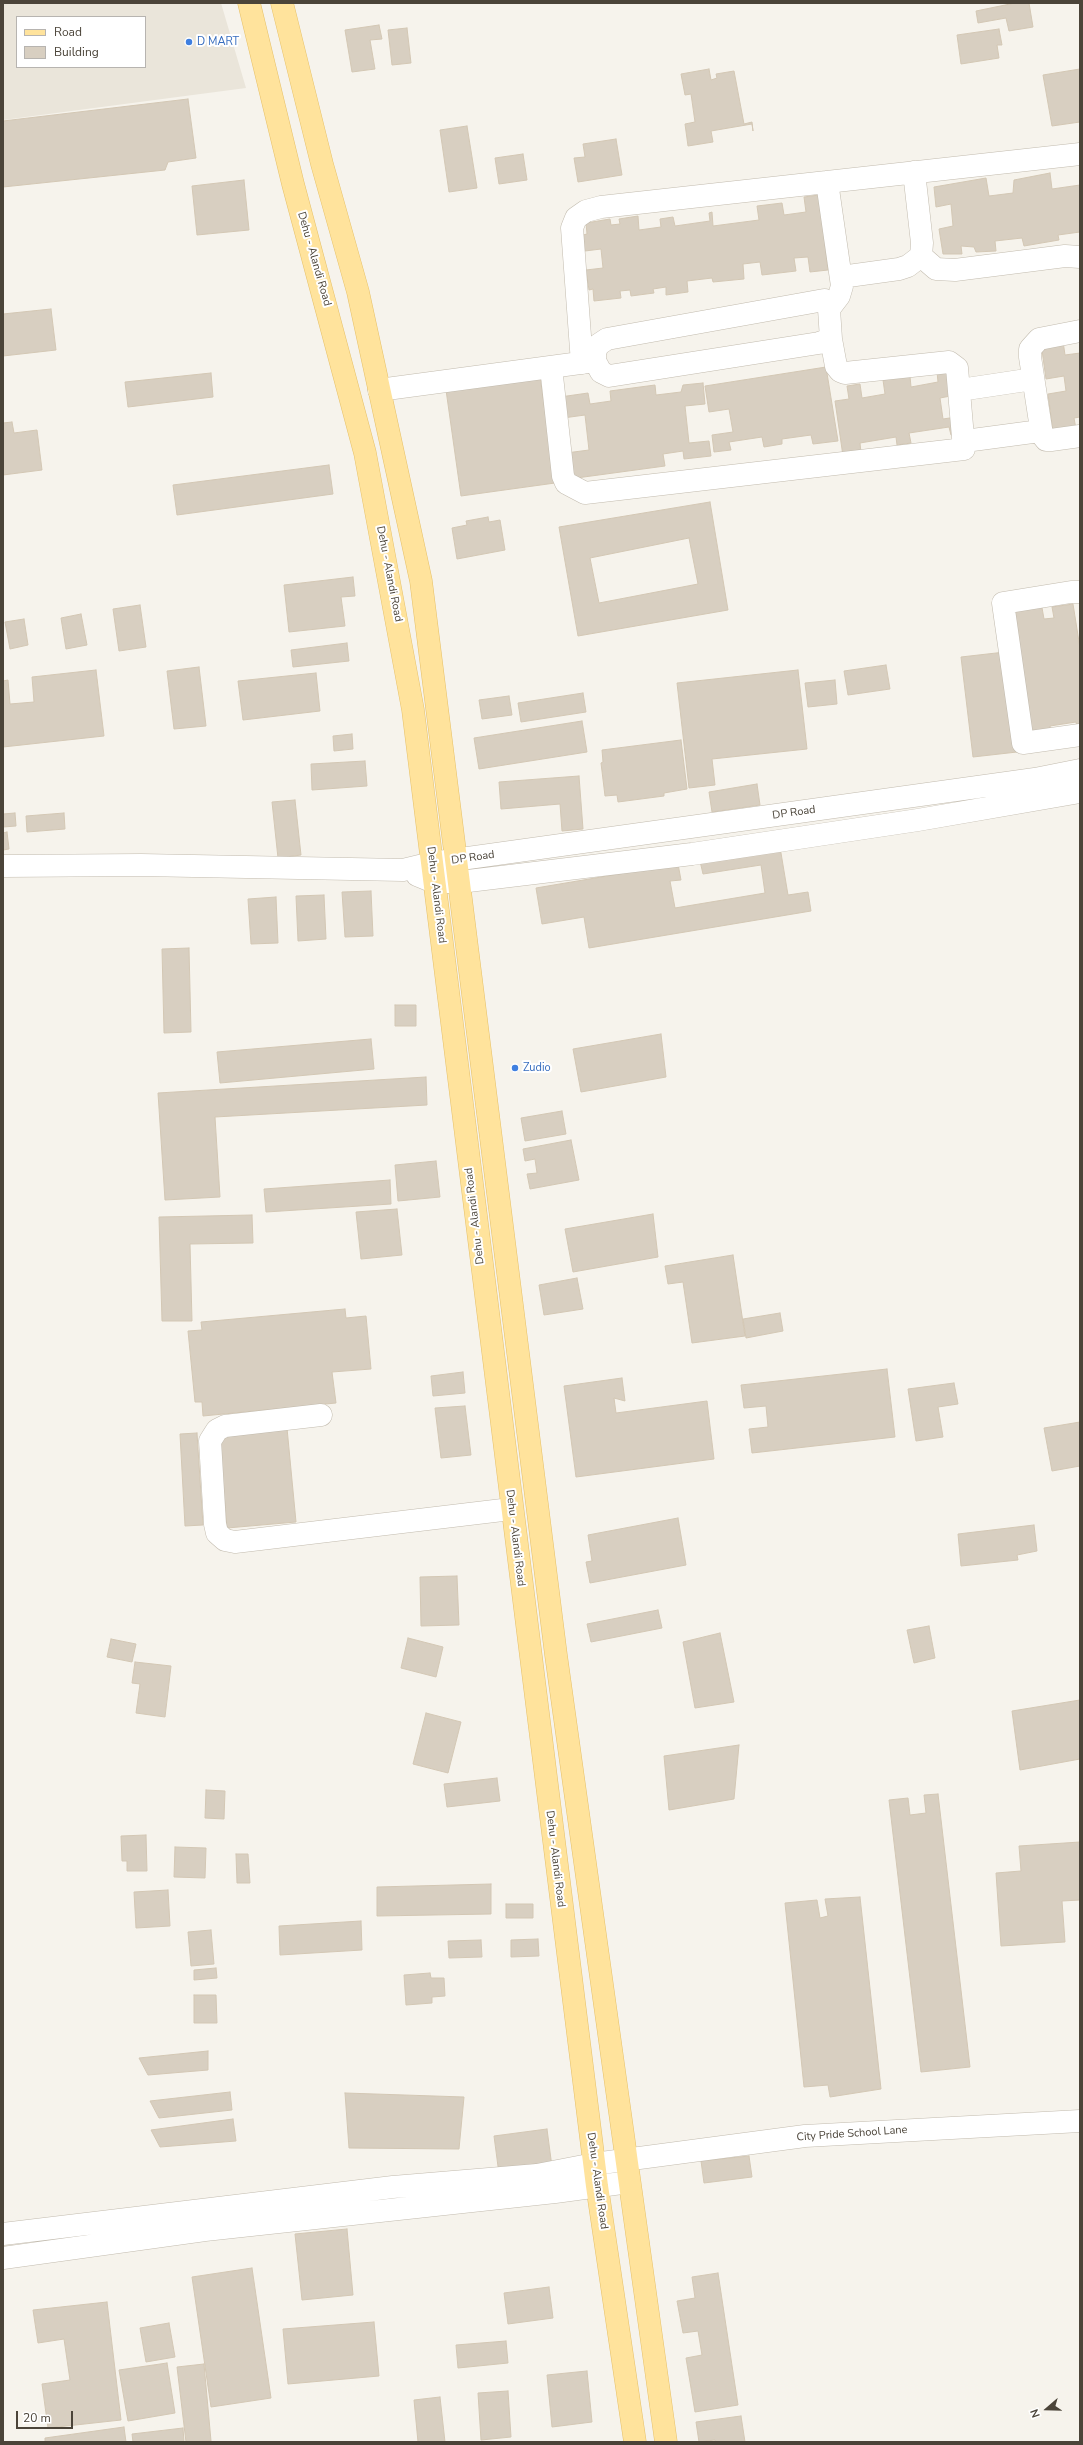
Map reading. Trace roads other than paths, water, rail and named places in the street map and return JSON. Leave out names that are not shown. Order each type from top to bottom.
[{"type":"main road","name":"Dehu - Alandi Road","points":[[249,3],[293,184],[365,453],[394,601],[413,710],[511,1509],[594,2164],[635,2442]]},
{"type":"main road","points":[[282,3],[322,164],[358,292],[423,595],[458,860],[556,1648],[666,2442]]},
{"type":"main road","points":[[394,601],[423,595]]},
{"type":"street","points":[[831,339],[609,376],[601,372],[589,362],[572,228],[576,218],[586,211],[601,207],[1080,154]]},
{"type":"street","points":[[840,277],[899,269],[908,266],[921,256],[922,243],[914,172]]},
{"type":"street","points":[[827,182],[840,277],[839,296],[830,308]]},
{"type":"street","points":[[921,256],[936,269],[955,270],[1065,256],[1080,257]]},
{"type":"street","points":[[379,390],[551,367],[589,362],[598,345],[607,339],[824,300],[830,308],[831,339],[836,366],[840,372],[845,373],[949,362],[956,368],[960,390],[965,441],[964,449],[586,493],[566,483],[563,476],[551,367]]},
{"type":"street","points":[[1080,331],[1051,335],[1039,339],[1030,349],[1040,431],[1046,440],[1080,436]]},
{"type":"street","points":[[960,390],[1033,379]]},
{"type":"street","points":[[965,441],[1040,431]]},
{"type":"street","points":[[1080,592],[1071,592],[1003,603],[1022,743],[1080,735]]},
{"type":"street","name":"DP Road","points":[[433,873],[458,860],[1071,783]]},
{"type":"street","name":"DP Road","points":[[3,866],[141,865],[403,870],[433,873],[460,882],[692,854],[918,820],[1071,783]]},
{"type":"street","points":[[321,1415],[225,1426],[217,1430],[210,1441],[215,1524],[217,1534],[224,1540],[235,1542],[511,1509]]},
{"type":"street","name":"City Pride School Lane","points":[[3,2234],[393,2187],[537,2175],[626,2159],[805,2136],[1080,2120]]},
{"type":"street","points":[[3,2258],[205,2230],[630,2182]]},
{"type":"place","name":"D MART","points":[[189,42]]},
{"type":"place","name":"Zudio","points":[[515,1068]]}]
